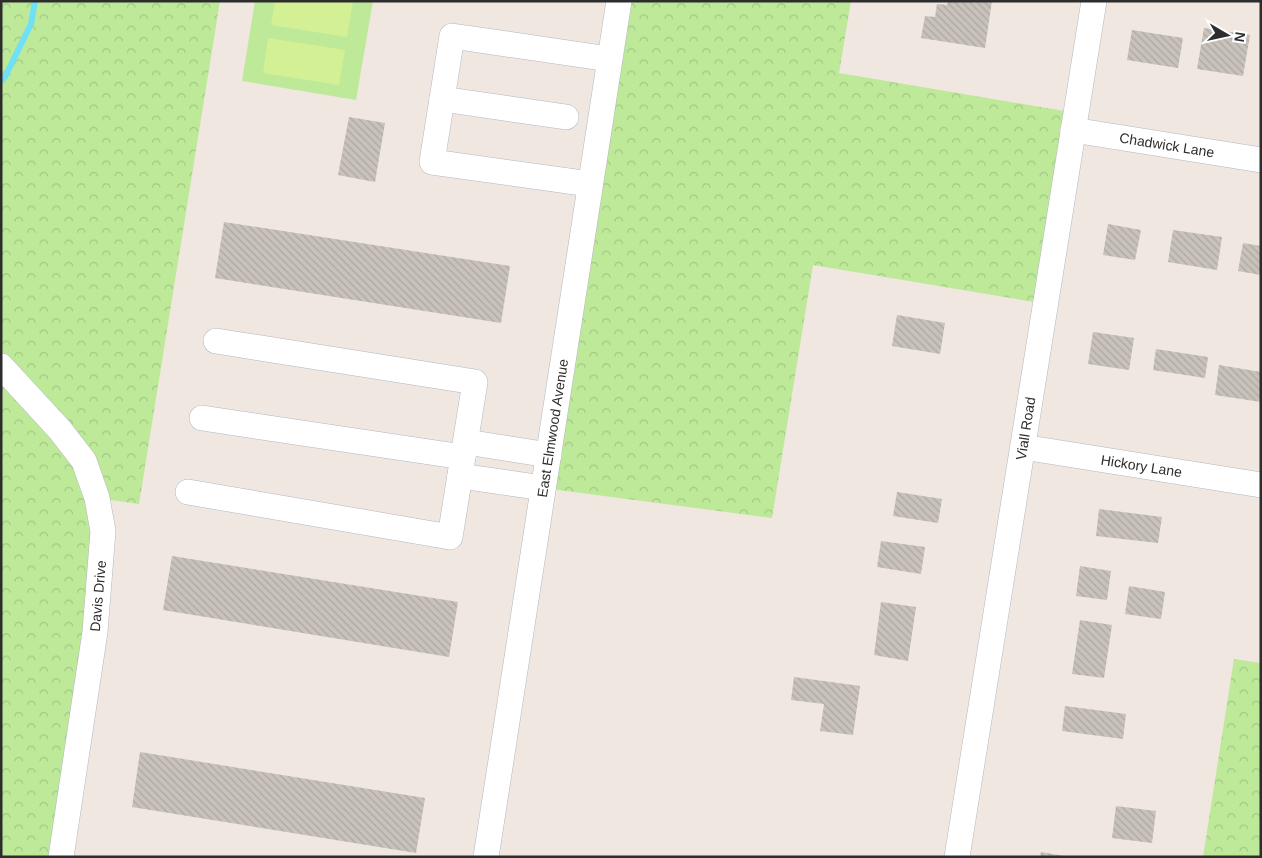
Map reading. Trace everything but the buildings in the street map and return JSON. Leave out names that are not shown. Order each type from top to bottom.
[{"type":"street","name":"East Elmwood Avenue","points":[[486,857],[618,1]]},
{"type":"street","name":"Viall Road","points":[[957,857],[1094,1]]},
{"type":"street","points":[[590,184],[432,162],[452,36],[610,59]]},
{"type":"street","points":[[442,99],[566,117]]},
{"type":"street","name":"Chadwick Lane","points":[[1073,130],[1261,160]]},
{"type":"street","points":[[188,492],[450,538],[476,382],[216,341]]},
{"type":"street","name":"Davis Drive","points":[[1,366],[60,430],[84,461],[97,498],[103,531],[95,632],[61,857]]},
{"type":"street","points":[[202,418],[463,458],[549,455]]},
{"type":"street","name":"Hickory Lane","points":[[1023,447],[1261,485]]},
{"type":"street","points":[[463,458],[543,488]]},
{"type":"green space","points":[[1,1],[220,1],[139,504],[98,498],[61,857],[1,857]]},
{"type":"green space","points":[[255,1],[373,1],[356,100],[242,81]]},
{"type":"green space","points":[[275,1],[353,1],[347,37],[271,25]]},
{"type":"green space","points":[[619,1],[851,1],[839,73],[1076,113],[1046,304],[813,265],[772,518],[543,488]]},
{"type":"green space","points":[[268,38],[345,50],[339,85],[263,73]]},
{"type":"green space","points":[[1234,659],[1261,663],[1261,857],[1203,857]]},
{"type":"waterway","points":[[1,81],[5,77],[31,24],[35,1]]}]
